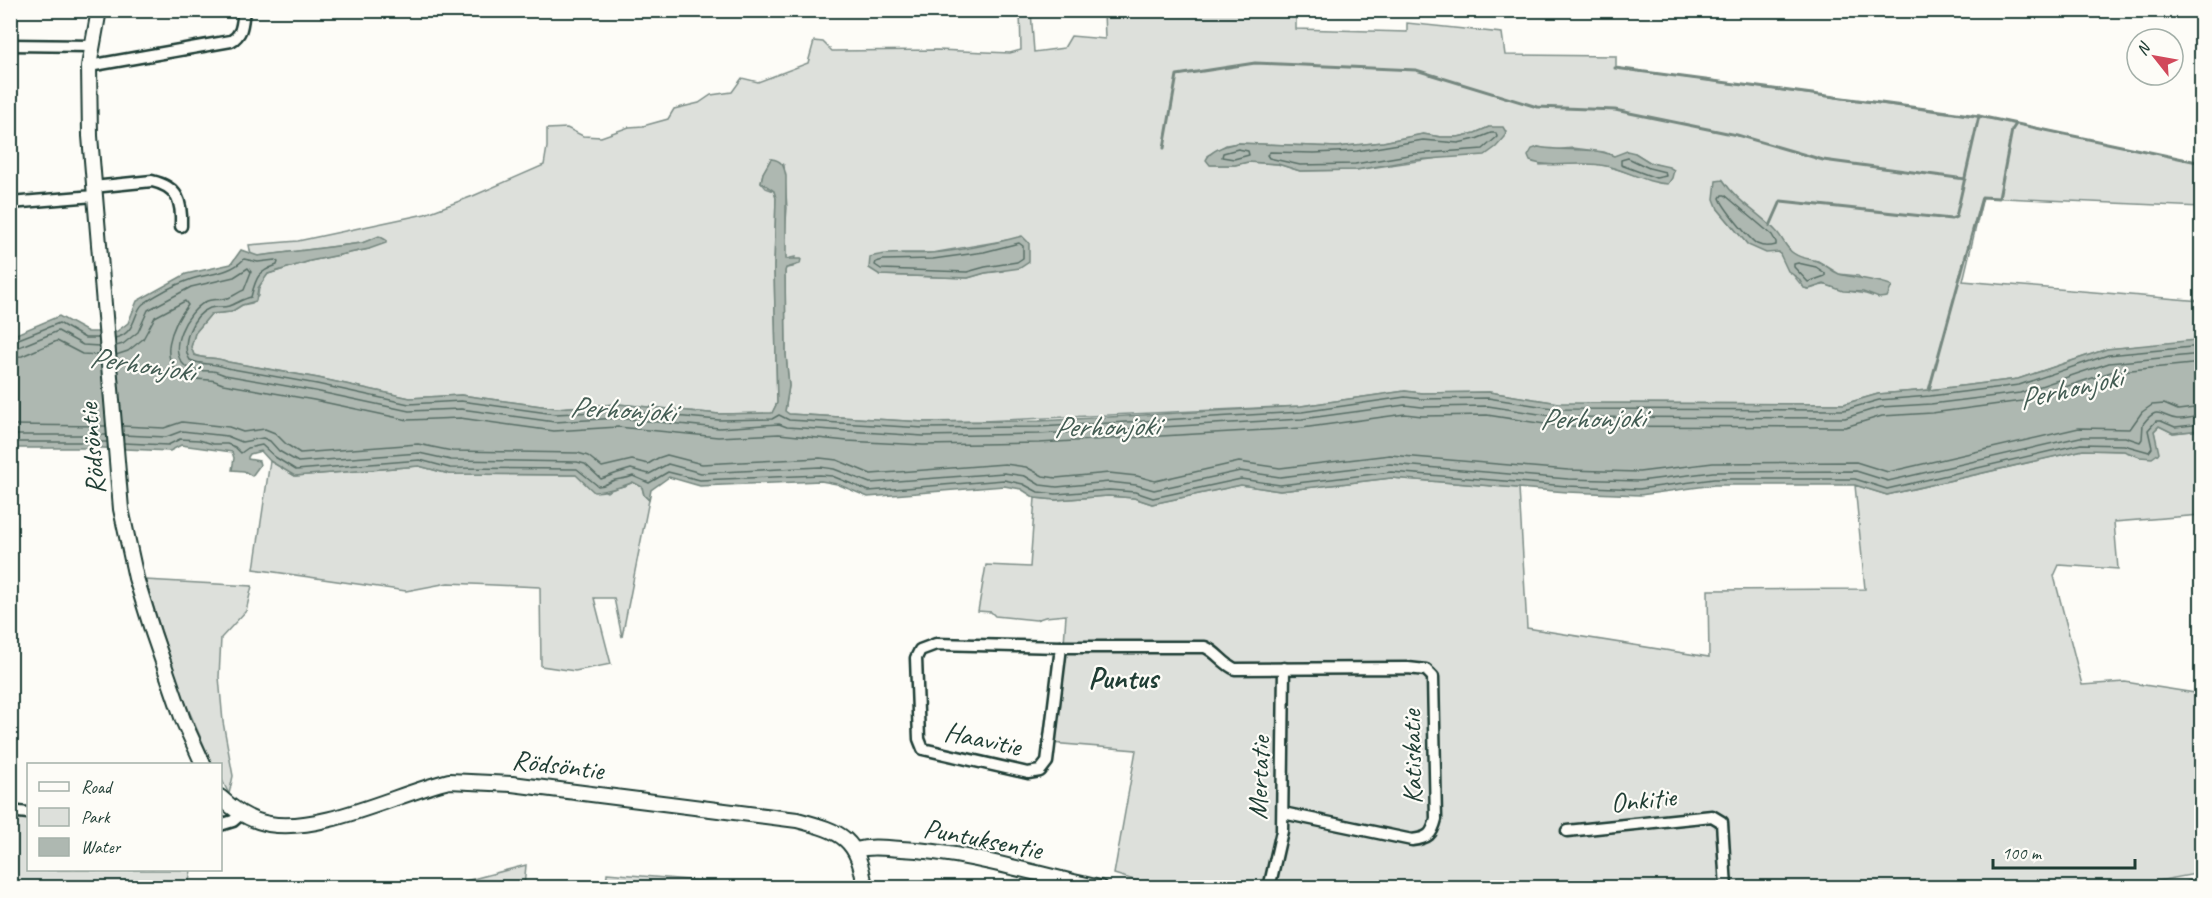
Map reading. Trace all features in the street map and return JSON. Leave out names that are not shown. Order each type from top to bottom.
[{"type":"street","name":"Rödsöntie","points":[[99,10],[89,66],[89,127],[121,509],[136,578],[183,720],[202,763]]},
{"type":"street","points":[[89,66],[231,41],[238,37],[241,31],[244,10]]},
{"type":"street","points":[[10,45],[91,46]]},
{"type":"street","points":[[10,202],[152,181],[161,183],[179,198],[182,211],[181,226]]},
{"type":"street","name":"Haavitie","points":[[1061,646],[1047,762],[1040,771],[1028,773],[923,749],[919,739],[916,658],[920,650],[936,644],[1205,647],[1223,663],[1235,669],[1284,668]]},
{"type":"street","name":"Mertatie","points":[[1269,888],[1282,831],[1284,668]]},
{"type":"street","name":"Katiskatie","points":[[1282,813],[1412,840],[1426,838],[1433,832],[1436,819],[1433,677],[1426,670],[1284,668]]},
{"type":"street","name":"Rödsöntie","points":[[222,799],[241,814],[266,824],[295,825],[346,815],[449,781],[466,780],[797,820],[843,836],[856,850]]},
{"type":"street","points":[[10,811],[27,813]]},
{"type":"street","points":[[222,824],[233,821],[241,814]]},
{"type":"street","name":"Onkitie","points":[[1567,831],[1712,816],[1722,822],[1726,888]]},
{"type":"street","name":"Puntuksentie","points":[[856,850],[869,846],[957,855],[1100,888]]},
{"type":"street","points":[[856,850],[865,888]]},
{"type":"street","points":[[2189,888],[2202,885]]},
{"type":"green space","points":[[1020,11],[1031,11],[1034,52],[1064,48],[1071,36],[1105,39],[1104,11],[1296,11],[1296,29],[1407,32],[1407,23],[1502,33],[1505,55],[1616,56],[1616,68],[1999,120],[2201,163],[2201,207],[1983,197],[1963,281],[2201,301],[2201,341],[2107,349],[2018,379],[1878,394],[1844,404],[1559,403],[1489,392],[1405,391],[1301,406],[983,421],[924,422],[789,414],[785,412],[789,386],[786,355],[785,271],[786,268],[793,267],[795,257],[786,259],[784,247],[787,208],[784,165],[771,159],[761,182],[766,188],[774,191],[776,198],[774,267],[777,403],[772,413],[719,414],[618,404],[556,408],[461,395],[410,398],[198,356],[194,355],[191,347],[195,333],[211,314],[231,312],[242,305],[252,303],[258,296],[260,284],[268,274],[310,261],[369,249],[379,237],[362,243],[258,256],[251,255],[249,245],[298,241],[425,214],[473,196],[544,165],[547,129],[567,128],[583,136],[601,137],[629,127],[643,126],[668,119],[674,109],[699,103],[711,95],[732,92],[742,78],[758,82],[808,63],[814,41],[823,42],[832,51],[937,50],[1010,53],[1021,50]],"holes":[[[1489,127],[1438,158],[1356,170],[1300,171],[1278,164],[1248,162],[1235,165],[1211,165],[1208,155],[1226,145],[1238,143],[1337,147],[1383,142],[1423,134],[1458,137]],[[1538,147],[1552,150],[1573,148],[1604,152],[1614,156],[1635,153],[1659,165],[1640,177],[1608,166],[1589,163],[1540,165]],[[1723,180],[1731,192],[1782,240],[1791,252],[1801,258],[1818,261],[1839,274],[1881,282],[1872,296],[1828,285],[1807,289],[1795,278],[1778,251],[1748,245],[1718,209]],[[1008,240],[1003,271],[968,278],[880,275],[901,253],[932,253]]]},
{"type":"green space","points":[[2159,426],[2173,433],[2201,430],[2201,515],[2114,522],[2118,569],[2059,565],[2054,576],[2082,685],[2125,682],[2201,694],[2201,873],[2121,888],[1157,887],[1114,874],[1136,750],[1051,743],[1060,700],[1066,615],[1036,620],[995,616],[991,612],[978,611],[986,565],[1030,567],[1035,498],[1056,500],[1108,496],[1134,498],[1152,504],[1241,485],[1280,491],[1391,478],[1519,488],[1527,628],[1709,657],[1708,590],[1865,589],[1855,485],[1887,495],[2083,450],[2124,451],[2140,457],[2158,453],[2154,431]]},
{"type":"green space","points":[[270,461],[295,476],[419,466],[449,474],[577,475],[607,492],[633,482],[642,487],[644,495],[649,500],[622,637],[614,598],[594,598],[611,664],[575,671],[541,666],[540,587],[448,583],[406,591],[254,569]]},
{"type":"green space","points":[[145,580],[252,586],[246,611],[221,638],[219,677],[223,722],[233,776],[229,794],[222,780],[222,763],[212,763],[180,690]]},
{"type":"green space","points":[[10,816],[27,819],[27,871],[191,871],[188,887],[11,887]]},
{"type":"green space","points":[[526,865],[524,887],[455,887],[458,883]]},
{"type":"green space","points":[[607,873],[772,887],[606,887]]},
{"type":"water","points":[[1489,127],[1503,127],[1506,132],[1505,137],[1496,147],[1485,155],[1414,160],[1356,170],[1300,171],[1278,164],[1248,162],[1235,165],[1210,165],[1206,160],[1215,150],[1238,143],[1337,147],[1383,142],[1423,134],[1458,137]]},
{"type":"water","points":[[1538,147],[1595,151],[1614,156],[1627,151],[1651,163],[1674,170],[1668,184],[1600,165],[1547,164],[1530,161],[1528,156],[1532,149]]},
{"type":"water","name":"Perhonjoki","points":[[771,159],[782,164],[786,176],[786,259],[801,259],[800,264],[786,268],[785,271],[786,355],[789,386],[785,411],[789,414],[924,422],[1039,421],[1301,406],[1405,391],[1489,392],[1559,403],[1844,404],[1878,394],[2018,379],[2107,349],[2196,340],[2201,341],[2201,430],[2173,433],[2159,426],[2154,431],[2159,453],[2152,458],[2140,457],[2124,451],[2083,450],[1887,495],[1855,485],[1714,485],[1640,495],[1567,492],[1391,478],[1280,491],[1241,485],[1152,504],[1134,498],[1108,496],[1056,500],[1035,498],[1021,489],[1004,486],[868,497],[837,484],[821,481],[700,486],[669,477],[651,490],[649,500],[644,495],[642,487],[633,482],[594,492],[576,475],[449,474],[419,466],[295,476],[270,461],[261,451],[250,454],[248,457],[248,459],[259,461],[260,465],[252,476],[244,471],[232,470],[234,458],[232,452],[181,445],[170,451],[11,448],[11,334],[14,335],[59,316],[88,332],[116,332],[128,323],[137,301],[186,274],[231,264],[241,250],[258,256],[362,243],[379,236],[386,240],[386,243],[369,249],[310,261],[268,274],[258,288],[256,301],[242,305],[231,312],[211,314],[195,333],[191,347],[194,355],[410,398],[461,395],[556,408],[618,404],[719,414],[772,413],[777,403],[774,267],[776,198],[774,191],[761,182]]},
{"type":"water","points":[[1723,180],[1741,201],[1776,231],[1793,253],[1819,262],[1839,274],[1888,284],[1892,286],[1887,297],[1879,298],[1863,292],[1843,291],[1824,284],[1809,289],[1804,288],[1799,279],[1788,271],[1779,252],[1766,253],[1748,245],[1718,209],[1714,199],[1716,181]]},
{"type":"water","points":[[1022,236],[1029,243],[1029,262],[1020,268],[968,278],[880,275],[869,268],[870,257],[877,255],[953,251]]},
{"type":"waterway","points":[[1164,148],[1177,75],[1255,63],[1416,70],[1537,107],[1615,110],[1737,135],[1823,160],[1965,179]]},
{"type":"waterway","points":[[1615,68],[1979,116],[2202,163]]},
{"type":"waterway","points":[[1770,226],[1781,201],[1951,219],[1956,217],[1979,116]]},
{"type":"waterway","points":[[1929,390],[1982,197],[1999,198],[2012,130],[2016,124]]},
{"type":"district","name":"Puntus","points":[[1123,678]]}]
